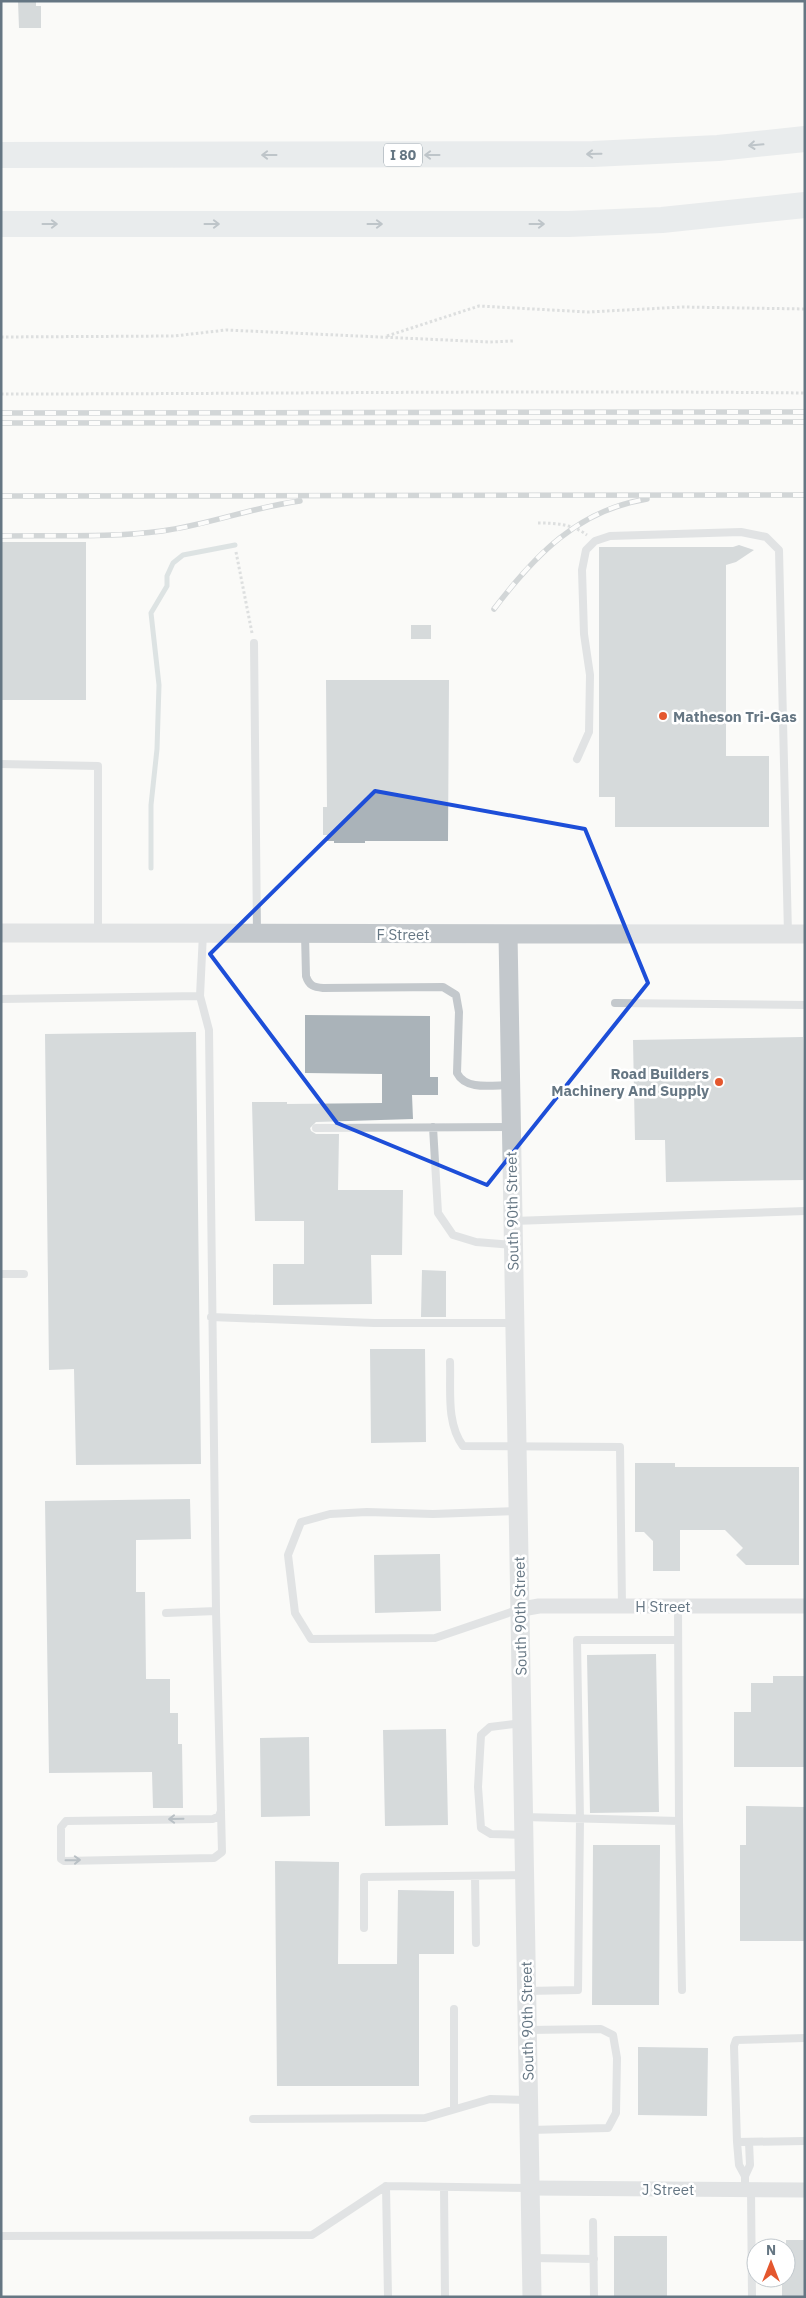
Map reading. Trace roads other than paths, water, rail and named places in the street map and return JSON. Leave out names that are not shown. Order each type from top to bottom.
[{"type":"highway","name":"I 80","points":[[1,155],[592,154],[718,148],[805,140]]},
{"type":"highway","points":[[1,224],[569,224],[662,220],[805,205]]},
{"type":"street","name":"F Street","points":[[1,933],[796,934]]},
{"type":"street","name":"South 90th Street","points":[[508,934],[516,1447],[522,1609],[524,1875],[532,2297]]},
{"type":"street","name":"H Street","points":[[522,1609],[539,1606],[805,1606]]},
{"type":"street","name":"J Street","points":[[531,2188],[747,2185],[805,2190]]},
{"type":"lane","points":[[577,759],[589,732],[590,675],[584,634],[582,570],[586,550],[595,541],[610,536],[741,532],[766,537],[779,550],[796,934]]},
{"type":"lane","points":[[254,643],[257,933]]},
{"type":"lane","points":[[1,764],[98,766],[98,933]]},
{"type":"lane","points":[[203,933],[200,996],[209,1030],[211,1317],[222,1852],[214,1858],[64,1861],[61,1859],[62,1827],[66,1821],[213,1819],[219,1816],[221,1811]]},
{"type":"lane","points":[[305,934],[306,976],[308,982],[313,986],[323,988],[419,986],[443,987],[450,990],[456,995],[459,1012],[457,1073],[461,1080],[471,1085],[510,1085]]},
{"type":"lane","points":[[1,999],[200,996]]},
{"type":"lane","points":[[615,1003],[805,1005]]},
{"type":"lane","points":[[433,1127],[438,1213],[453,1235],[476,1242],[513,1245]]},
{"type":"lane","points":[[316,1128],[511,1127]]},
{"type":"lane","points":[[513,1221],[805,1211]]},
{"type":"lane","points":[[1,1274],[24,1274]]},
{"type":"lane","points":[[211,1317],[374,1323],[514,1323]]},
{"type":"lane","points":[[450,1362],[452,1424],[454,1435],[463,1446],[620,1447],[622,1606]]},
{"type":"lane","points":[[519,1510],[434,1514],[367,1512],[330,1514],[300,1522],[288,1555],[295,1613],[311,1639],[435,1638],[522,1609]]},
{"type":"lane","points":[[678,1606],[682,1990]]},
{"type":"lane","points":[[166,1613],[216,1611]]},
{"type":"lane","points":[[526,1991],[578,1990],[580,1820],[577,1640],[678,1640]]},
{"type":"lane","points":[[522,1723],[490,1727],[481,1735],[478,1787],[481,1828],[491,1834],[524,1826],[580,1820],[679,1820]]},
{"type":"lane","points":[[364,1928],[364,1876],[524,1875]]},
{"type":"lane","points":[[475,1876],[476,1943]]},
{"type":"lane","points":[[454,2009],[454,2108]]},
{"type":"lane","points":[[528,2030],[601,2030],[614,2035],[616,2058],[616,2114],[608,2128],[530,2130]]},
{"type":"lane","points":[[747,2185],[739,2165],[737,2142],[734,2046],[736,2040],[805,2038]]},
{"type":"lane","points":[[253,2119],[425,2118],[490,2099],[529,2100]]},
{"type":"lane","points":[[737,2142],[805,2140]]},
{"type":"lane","points":[[750,2142],[750,2165],[747,2185],[752,2297]]},
{"type":"lane","points":[[1,2236],[312,2235],[386,2186],[531,2188]]},
{"type":"lane","points":[[386,2186],[388,2297]]},
{"type":"lane","points":[[444,2187],[445,2297]]},
{"type":"lane","points":[[593,2222],[594,2297]]},
{"type":"lane","points":[[532,2258],[594,2259]]},
{"type":"waterway","points":[[151,868],[151,805],[157,749],[159,685],[151,613],[167,586],[167,576],[173,563],[183,555],[235,545]]},
{"type":"railway","points":[[1,413],[805,412]]},
{"type":"railway","points":[[1,423],[805,422]]},
{"type":"railway","points":[[1,496],[805,495]]},
{"type":"railway","points":[[494,609],[542,553],[579,524],[600,513],[647,499]]},
{"type":"railway","points":[[1,536],[102,535],[162,531],[196,525],[265,507],[300,501]]},
{"type":"place","name":"Matheson Tri-Gas","points":[[663,716]]},
{"type":"place","name":"Road Builders Machinery And Supply","points":[[719,1082]]}]
